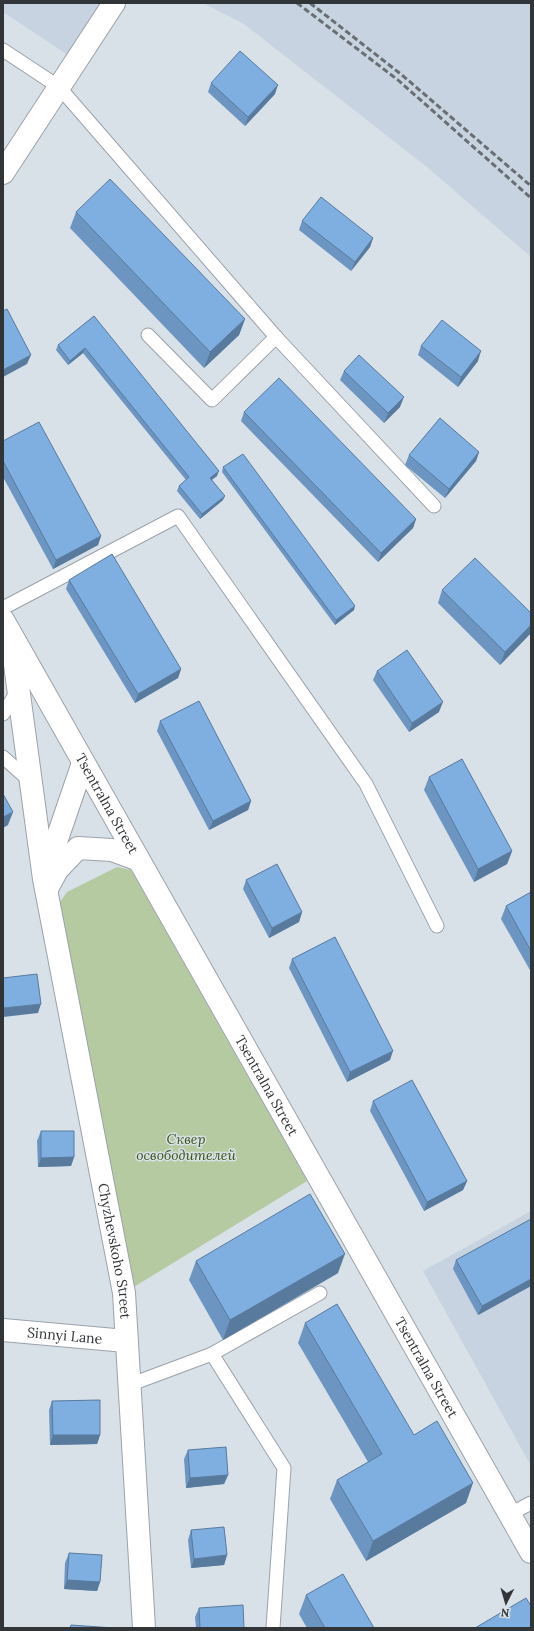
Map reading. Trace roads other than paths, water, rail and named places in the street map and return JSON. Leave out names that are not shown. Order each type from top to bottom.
[{"type":"street","points":[[3,172],[114,3]]},
{"type":"street","name":"Chyzhevskoho Street","points":[[7,628],[18,688],[45,885],[124,1293],[144,1628]]},
{"type":"street","name":"Tsentralna Street","points":[[7,628],[531,1552]]},
{"type":"street","points":[[45,885],[83,763]]},
{"type":"street","points":[[45,885],[78,848],[112,850],[139,860]]},
{"type":"street","name":"Sinnyi Lane","points":[[3,1330],[126,1341]]},
{"type":"lane","points":[[3,50],[59,87],[276,337],[434,506]]},
{"type":"lane","points":[[148,335],[212,400],[276,337]]},
{"type":"lane","points":[[3,608],[178,516],[366,784],[437,926]]},
{"type":"lane","points":[[3,714],[18,688]]},
{"type":"lane","points":[[3,757],[31,782]]},
{"type":"lane","points":[[129,1385],[212,1354],[320,1293]]},
{"type":"lane","points":[[212,1354],[284,1468],[273,1628]]},
{"type":"lane","points":[[510,1514],[531,1503]]},
{"type":"railway","points":[[297,3],[398,80],[531,198]]},
{"type":"railway","points":[[310,3],[402,75],[531,186]]},
{"type":"park label","name":"Сквер освободителей","points":[[186,1148]]}]
